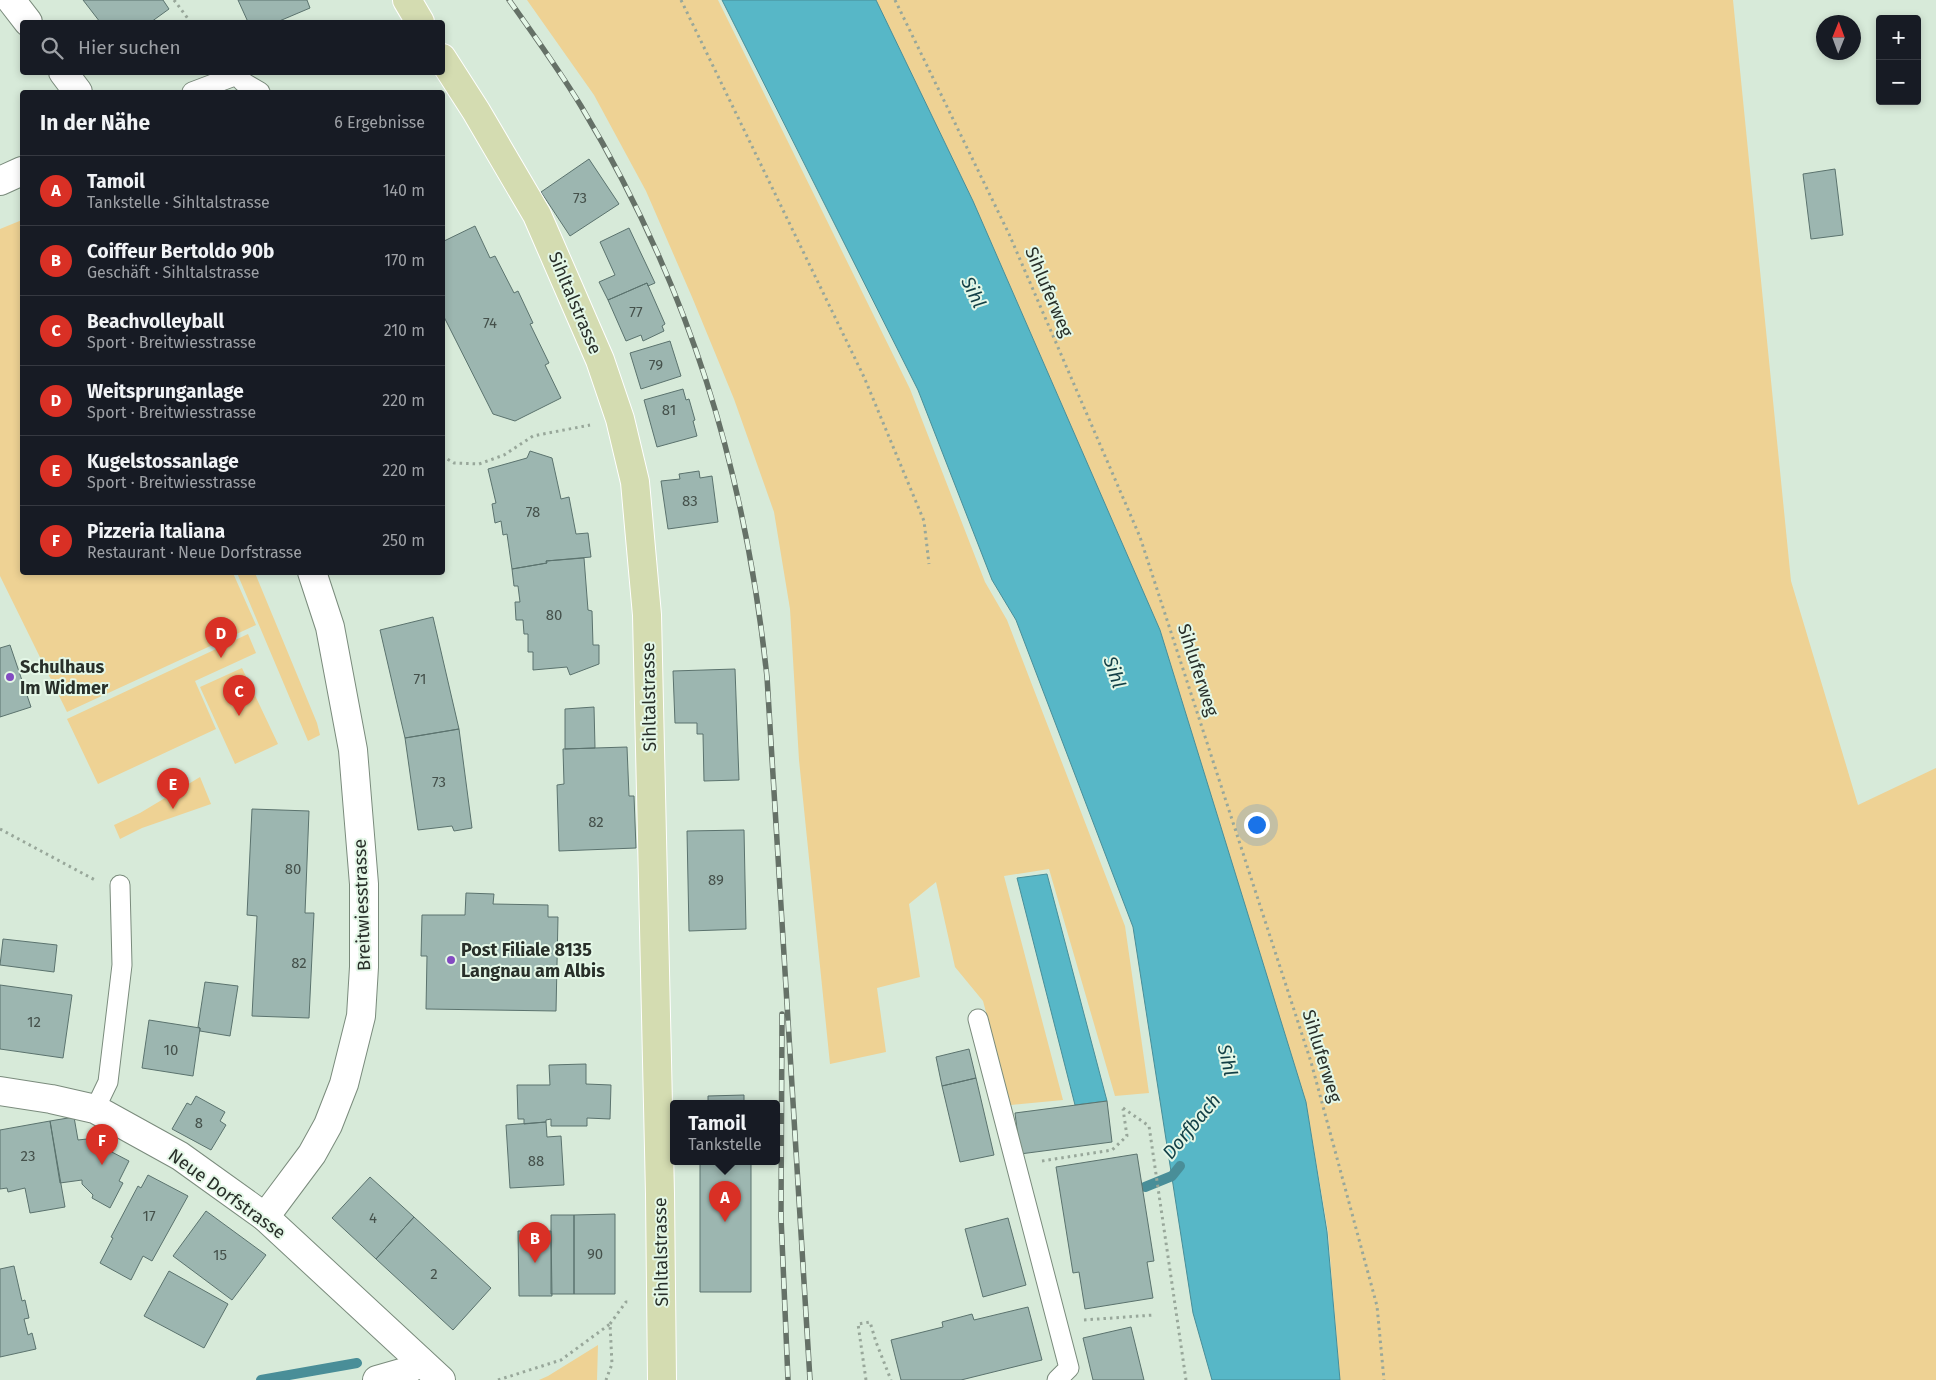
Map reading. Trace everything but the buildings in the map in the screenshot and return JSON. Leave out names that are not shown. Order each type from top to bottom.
[{"type":"main road","points":[[407,0],[419,20]]},
{"type":"main road","name":"Sihltalstrasse","points":[[445,63],[476,111],[537,215],[600,360],[620,418],[635,482],[647,615],[660,1184],[662,1380]]},
{"type":"street","points":[[11,0],[26,20]]},
{"type":"street","points":[[66,75],[77,90]]},
{"type":"street","points":[[0,181],[20,171]]},
{"type":"street","name":"Breitwiesstrasse","points":[[265,1217],[312,1154],[328,1125],[344,1084],[361,1016],[364,967],[364,884],[353,750],[330,627],[313,575]]},
{"type":"street","name":"Neue Dorfstrasse","points":[[0,1091],[51,1099],[95,1109],[180,1156],[265,1217],[441,1380]]},
{"type":"street","points":[[377,1380],[405,1372],[420,1361]]},
{"type":"lane","points":[[197,90],[237,75],[243,82],[257,90]]},
{"type":"lane","points":[[95,1109],[108,1082],[122,965],[120,884]]},
{"type":"lane","points":[[978,1019],[1068,1368],[1057,1380]]},
{"type":"path","points":[[174,0],[189,20]]},
{"type":"path","points":[[682,0],[864,378],[924,522],[929,564]]},
{"type":"path","name":"Sihluferweg","points":[[895,0],[1009,234],[1140,537],[1311,1062],[1377,1306],[1384,1380]]},
{"type":"path","points":[[445,458],[454,462],[479,464],[504,455],[533,436],[620,418]]},
{"type":"path","points":[[0,829],[102,883],[120,884]]},
{"type":"path","points":[[1017,1166],[1112,1150],[1126,1136],[1123,1108],[1149,1126],[1186,1380]]},
{"type":"path","points":[[1056,1322],[1154,1315]]},
{"type":"path","points":[[866,1380],[858,1324],[870,1322],[891,1380]]},
{"type":"path","points":[[498,1380],[561,1360],[610,1324],[612,1364],[606,1380]]},
{"type":"shaded area","points":[[527,0],[718,0],[910,389],[985,582],[1007,620],[1125,926],[1149,1093],[1115,1096],[1049,869],[1004,876],[1063,1100],[1011,1105],[983,1001],[955,967],[936,882],[909,904],[920,977],[877,988],[886,1052],[830,1064],[799,760],[790,609],[774,512],[734,399],[646,191],[594,95]]},
{"type":"shaded area","points":[[876,0],[1733,0],[1791,581],[1858,805],[1936,768],[1936,1380],[1340,1380],[1328,1232],[1306,1102],[1160,630],[973,201]]},
{"type":"shaded area","points":[[20,221],[20,575],[234,575],[256,625],[67,712],[0,576],[0,229]]},
{"type":"shaded area","points":[[238,575],[256,575],[317,723],[320,735],[308,741]]},
{"type":"shaded area","points":[[248,634],[256,653],[195,681],[216,729],[98,784],[67,719]]},
{"type":"shaded area","points":[[242,668],[278,744],[235,764],[200,687]]},
{"type":"shaded area","points":[[200,777],[211,804],[142,828],[120,839],[114,825],[140,813]]},
{"type":"shaded area","points":[[598,1345],[597,1380],[539,1380],[548,1376]]},
{"type":"water","name":"Sihl","points":[[722,0],[876,0],[973,201],[1160,630],[1306,1102],[1327,1232],[1340,1380],[1212,1380],[1193,1313],[1133,927],[1016,620],[992,580],[918,390]]},
{"type":"water","points":[[1047,874],[1107,1101],[1075,1105],[1017,878]]},
{"type":"waterway","name":"Dorfbach","points":[[1145,1187],[1172,1176],[1180,1166]]},
{"type":"waterway","name":"Dorfbach","points":[[261,1380],[357,1363]]},
{"type":"railway","points":[[509,0],[581,106],[619,174],[653,242],[682,311],[706,381],[727,452],[744,525],[757,600],[767,677],[810,1380]]},
{"type":"railway","points":[[782,1014],[781,1217],[788,1380]]},
{"type":"place","name":"Weitsprunganlage","points":[[221,658]]},
{"type":"place","name":"Schulhaus Im Widmer","points":[[10,677]]},
{"type":"place","name":"Beachvolleyball","points":[[239,716]]},
{"type":"place","name":"Kugelstossanlage","points":[[173,809]]},
{"type":"place","name":"Post Filiale 8135 Langnau am Albis","points":[[451,960]]},
{"type":"place","name":"Pizzeria Italiana","points":[[102,1165]]},
{"type":"place","name":"Tamoil","points":[[725,1222]]},
{"type":"place","name":"Coiffeur Bertoldo 90b","points":[[535,1263]]}]
